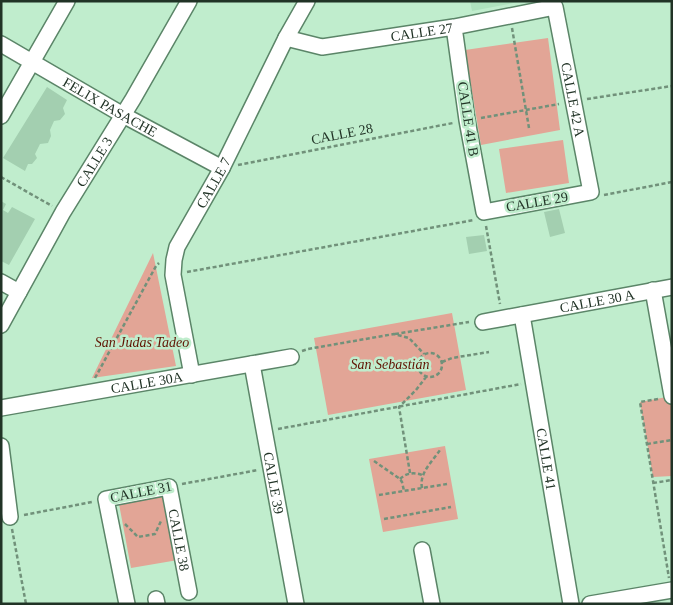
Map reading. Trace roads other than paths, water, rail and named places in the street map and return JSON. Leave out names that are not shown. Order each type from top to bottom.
[{"type":"street","points":[[1,116],[67,1]]},
{"type":"street","name":"CALLE 3","points":[[1,325],[63,212],[123,115],[189,1]]},
{"type":"street","name":"CALLE 7","points":[[192,375],[173,275],[177,247],[222,168],[286,38],[307,1]]},
{"type":"street","name":"CALLE 27","points":[[286,38],[322,47],[454,27],[556,7]]},
{"type":"street","name":"CALLE 42 A","points":[[556,7],[591,192]]},
{"type":"street","name":"CALLE 41 B","points":[[454,27],[467,120],[485,215]]},
{"type":"street","name":"FELIX PASACHE","points":[[1,44],[123,115],[222,168]]},
{"type":"street","name":"CALLE 29","points":[[485,215],[591,192]]},
{"type":"street","points":[[1,282],[19,292]]},
{"type":"street","name":"CALLE 30 A","points":[[522,314],[672,287]]},
{"type":"street","points":[[653,290],[672,396]]},
{"type":"street","points":[[483,322],[522,314]]},
{"type":"street","name":"CALLE 41","points":[[522,314],[571,604]]},
{"type":"street","name":"CALLE 30A","points":[[1,408],[290,357]]},
{"type":"street","name":"CALLE 39","points":[[252,364],[296,604]]},
{"type":"street","points":[[1,446],[10,517]]},
{"type":"street","name":"CALLE 31","points":[[127,604],[107,503],[170,493]]},
{"type":"street","name":"CALLE 38","points":[[170,493],[189,592]]},
{"type":"street","points":[[422,550],[432,604]]},
{"type":"street","points":[[590,604],[671,590]]},
{"type":"park label","name":"San Judas Tadeo","points":[[142,342]]},
{"type":"park label","name":"San Sebastián","points":[[390,364]]}]
